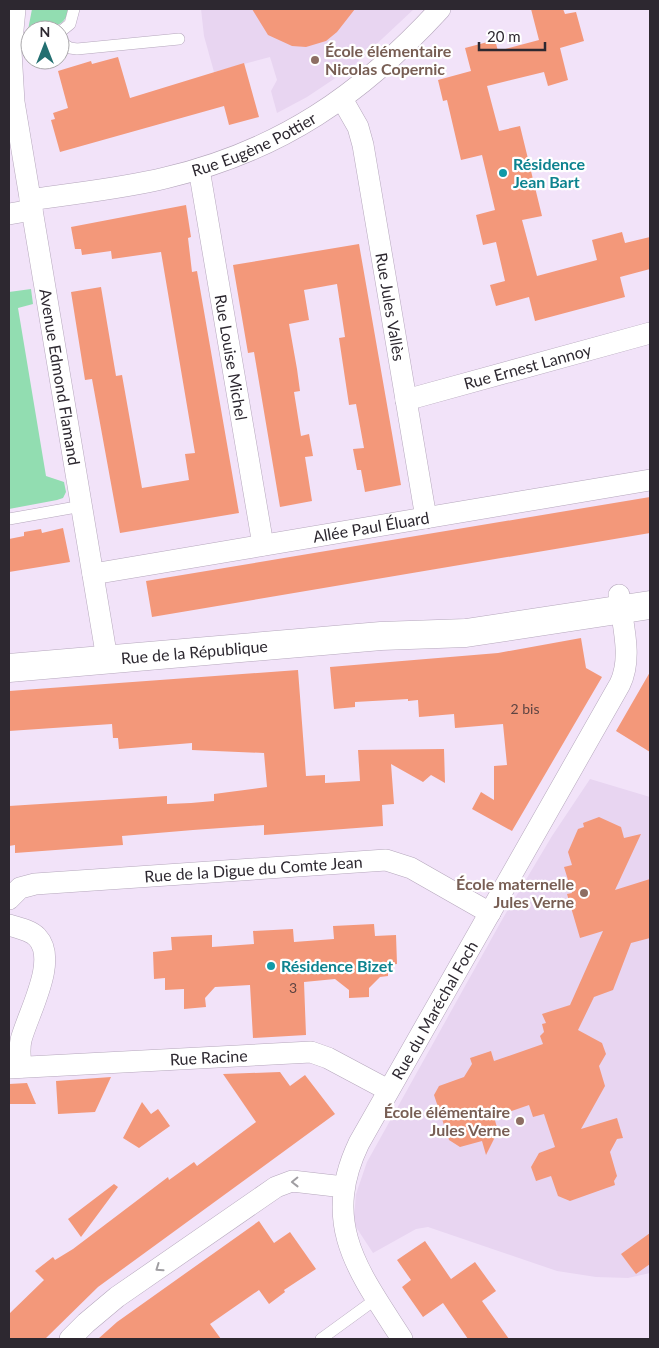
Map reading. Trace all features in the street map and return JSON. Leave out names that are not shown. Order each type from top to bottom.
[{"type":"street","name":"Avenue Edmond Flamand","points":[[15,9],[20,35]]},
{"type":"street","name":"Rue Eugène Pottier","points":[[9,214],[31,205],[127,186],[199,168],[281,136],[342,99],[391,59],[440,9]]},
{"type":"street","name":"Avenue Edmond Flamand","points":[[20,45],[11,90],[13,118],[31,205],[107,660]]},
{"type":"street","name":"Rue Jules Vallès","points":[[342,99],[358,127],[363,145],[426,518]]},
{"type":"street","name":"Rue Louise Michel","points":[[199,168],[263,546]]},
{"type":"street","name":"Rue Ernest Lannoy","points":[[406,400],[650,333]]},
{"type":"street","name":"Allée Paul Éluard","points":[[93,574],[650,480]]},
{"type":"street","name":"Rue de la République","points":[[9,668],[381,636],[466,633],[620,602],[650,590]]},
{"type":"street","name":"Rue de la République","points":[[620,602],[650,605]]},
{"type":"street","name":"Rue du Maréchal Foch","points":[[402,1339],[352,1257],[345,1236],[343,1215],[344,1187],[355,1150],[623,677],[626,658],[620,602]]},
{"type":"street","name":"Rue de la Digue du Comte Jean","points":[[9,899],[20,888],[35,884],[386,860],[411,868],[490,913]]},
{"type":"street","points":[[9,925],[33,934],[40,942],[46,957],[43,974],[21,1041],[15,1067]]},
{"type":"street","name":"Rue Racine","points":[[15,1067],[311,1052],[328,1058],[388,1090]]},
{"type":"street","points":[[70,1339],[117,1297],[276,1186],[292,1182],[344,1187]]},
{"type":"lane","points":[[70,24],[74,9]]},
{"type":"lane","points":[[70,48],[77,49],[179,39]]},
{"type":"lane","points":[[9,519],[82,506]]},
{"type":"lane","points":[[321,1339],[376,1299]]},
{"type":"shaded area","name":"École élémentaire Nicolas Copernic","points":[[201,9],[414,9],[352,67],[307,97],[277,113],[271,91],[277,80],[270,57],[214,72],[204,36]]},
{"type":"shaded area","name":"École élémentaire Jules Verne","points":[[590,779],[650,797],[650,1273],[628,1278],[596,1277],[557,1271],[428,1227],[416,1229],[373,1253],[356,1227],[354,1217],[356,1194],[367,1162],[503,918],[552,836]]},
{"type":"green space","points":[[32,9],[68,9],[65,20],[30,20]]},
{"type":"green space","points":[[31,289],[33,304],[18,308],[46,476],[64,482],[66,492],[63,498],[57,500],[9,509],[9,292]]},
{"type":"building","points":[[252,9],[355,9],[337,32],[326,41],[306,47],[292,46],[268,35]]},
{"type":"building","name":"Résidence Jean Bart","points":[[531,9],[563,9],[565,14],[576,12],[584,41],[560,48],[568,80],[548,86],[544,72],[487,86],[499,131],[520,126],[542,216],[522,220],[537,276],[597,260],[592,240],[622,232],[625,243],[650,237],[650,269],[620,277],[625,297],[535,321],[529,297],[496,306],[490,285],[505,281],[496,242],[483,245],[476,215],[495,210],[482,155],[461,160],[447,100],[443,101],[438,80],[471,71],[465,48],[495,40],[498,51],[539,40]]},
{"type":"building","points":[[118,57],[130,98],[244,63],[259,117],[229,125],[224,106],[60,152],[51,120],[55,119],[53,113],[68,108],[58,71],[70,70],[70,67],[91,61],[92,64]]},
{"type":"building","points":[[186,205],[191,237],[188,238],[192,272],[197,271],[239,513],[120,533],[92,379],[85,380],[71,292],[101,287],[116,376],[122,375],[142,488],[189,480],[185,454],[195,453],[161,252],[112,259],[111,251],[82,255],[81,249],[75,249],[71,227]]},
{"type":"building","points":[[359,244],[401,485],[365,492],[361,470],[357,470],[353,449],[364,448],[356,404],[349,405],[339,338],[345,337],[337,284],[304,290],[309,320],[289,324],[300,391],[294,392],[301,436],[309,434],[313,456],[305,457],[312,501],[280,507],[254,352],[248,353],[233,265]]},
{"type":"building","points":[[650,497],[650,533],[152,617],[146,581]]},
{"type":"building","points":[[63,528],[70,562],[9,572],[9,539],[24,536],[24,532],[41,529],[42,533]]},
{"type":"building","points":[[581,638],[586,668],[602,677],[512,831],[472,809],[481,792],[494,800],[494,766],[507,765],[503,724],[455,728],[454,714],[419,717],[418,700],[408,701],[408,699],[355,702],[355,707],[334,709],[330,667],[498,653]]},
{"type":"building","points":[[298,670],[306,776],[325,775],[325,783],[360,781],[358,750],[444,749],[445,783],[431,775],[423,782],[391,764],[394,804],[382,805],[383,826],[264,835],[264,825],[122,836],[123,845],[15,853],[15,845],[9,846],[9,806],[167,796],[167,804],[191,803],[214,801],[214,794],[267,787],[264,753],[192,750],[192,743],[119,749],[118,738],[113,738],[112,724],[9,731],[9,691]]},
{"type":"building","points":[[650,672],[650,752],[616,731]]},
{"type":"building","points":[[599,817],[621,827],[624,838],[641,834],[615,890],[650,879],[650,938],[631,943],[613,990],[594,997],[578,1030],[602,1043],[606,1054],[599,1066],[605,1086],[581,1129],[617,1118],[623,1138],[617,1139],[610,1152],[617,1176],[614,1181],[615,1185],[570,1201],[558,1196],[551,1176],[536,1181],[531,1167],[539,1153],[555,1147],[544,1114],[533,1117],[529,1105],[494,1117],[498,1131],[486,1155],[482,1141],[460,1147],[449,1140],[434,1095],[439,1086],[464,1077],[472,1064],[470,1058],[491,1051],[494,1061],[543,1044],[540,1036],[544,1032],[542,1024],[546,1023],[542,1014],[570,1005],[603,931],[580,938],[567,894],[572,893],[564,867],[572,865],[568,852],[578,829],[584,827],[583,823]]},
{"type":"building","name":"Résidence Bizet","points":[[374,924],[375,936],[396,935],[397,964],[388,965],[388,976],[380,977],[369,988],[369,997],[349,998],[349,990],[335,979],[304,982],[306,1035],[253,1038],[250,985],[215,987],[205,998],[206,1007],[184,1009],[184,989],[165,990],[165,978],[154,979],[153,952],[172,950],[171,937],[212,935],[212,947],[254,944],[253,931],[293,929],[294,942],[334,939],[333,926]]},
{"type":"building","points":[[280,1072],[290,1086],[305,1075],[335,1114],[98,1287],[45,1339],[9,1339],[9,1314],[44,1280],[35,1271],[53,1257],[55,1260],[73,1249],[168,1177],[169,1180],[194,1162],[197,1166],[256,1122],[223,1074]]},
{"type":"building","points":[[111,1077],[95,1112],[58,1114],[56,1081]]},
{"type":"building","points":[[27,1083],[36,1104],[9,1104],[9,1084]]},
{"type":"building","points":[[142,1102],[151,1114],[158,1109],[170,1126],[139,1148],[123,1138]]},
{"type":"building","points":[[114,1184],[118,1187],[81,1237],[68,1219]]},
{"type":"building","points":[[259,1221],[274,1243],[290,1232],[316,1269],[284,1290],[285,1292],[269,1304],[259,1290],[210,1324],[221,1339],[98,1339],[117,1322]]},
{"type":"building","points":[[650,1233],[650,1264],[636,1274],[621,1254]]},
{"type":"building","points":[[425,1241],[451,1279],[475,1262],[496,1291],[482,1301],[509,1339],[468,1339],[443,1303],[423,1317],[402,1287],[411,1280],[397,1260]]},
{"type":"place","name":"École élémentaire Nicolas Copernic","points":[[315,60]]},
{"type":"place","name":"Résidence Jean Bart","points":[[503,173]]},
{"type":"place","name":"École maternelle Jules Verne","points":[[584,893]]},
{"type":"place","name":"Résidence Bizet","points":[[271,966]]},
{"type":"place","name":"École élémentaire Jules Verne","points":[[520,1121]]}]
